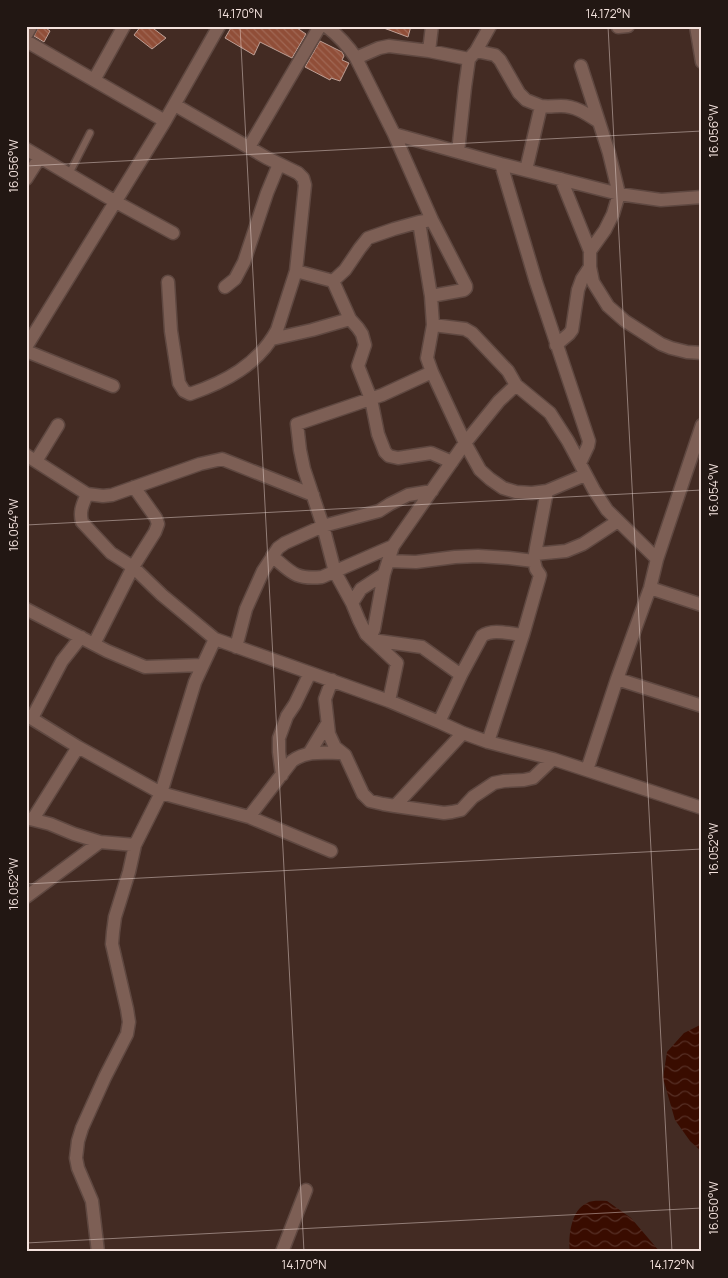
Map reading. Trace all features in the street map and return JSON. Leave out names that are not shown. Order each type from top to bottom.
[{"type":"street","points":[[26,35],[31,26]]},
{"type":"street","points":[[94,80],[124,26]]},
{"type":"street","points":[[28,338],[116,202],[175,105],[219,26]]},
{"type":"street","points":[[250,147],[320,26]]},
{"type":"street","points":[[326,26],[349,46],[356,58],[394,134],[426,221],[433,325],[427,355],[432,372],[465,443],[480,470],[503,488],[516,492],[532,493],[547,491],[583,469],[588,441],[556,345],[501,164]]},
{"type":"street","points":[[429,51],[432,26]]},
{"type":"street","points":[[458,152],[472,55],[490,26]]},
{"type":"street","points":[[696,26],[702,62]]},
{"type":"street","points":[[26,41],[165,121]]},
{"type":"street","points":[[356,58],[379,48],[389,46],[403,46],[429,51],[472,55],[495,55],[500,60],[519,93],[526,100],[541,106],[572,107],[599,122]]},
{"type":"street","points":[[581,66],[609,153],[619,194],[606,230],[590,251]]},
{"type":"street","points":[[168,282],[171,330],[180,383],[184,391],[190,394],[213,386],[235,374],[256,358],[272,339],[280,321],[296,271],[305,185],[303,178],[298,173],[175,105]]},
{"type":"street","points":[[526,170],[541,106]]},
{"type":"street","points":[[394,134],[619,194],[661,200],[702,197]]},
{"type":"street","points":[[26,149],[173,233]]},
{"type":"street","points":[[26,179],[40,157]]},
{"type":"street","points":[[225,287],[235,279],[244,262],[267,193],[279,164]]},
{"type":"street","points":[[561,179],[590,251],[590,268],[593,282],[608,306],[625,321],[661,344],[687,352],[702,353]]},
{"type":"street","points":[[333,282],[345,270],[368,238],[426,221]]},
{"type":"street","points":[[426,221],[442,238],[466,288],[464,290],[431,296]]},
{"type":"street","points":[[556,345],[572,330],[578,290],[582,279],[590,268]]},
{"type":"street","points":[[296,271],[333,282],[350,319],[362,334],[365,345],[358,366],[371,399],[378,434],[385,452],[389,456],[398,458],[427,453],[452,462]]},
{"type":"street","points":[[272,339],[350,319]]},
{"type":"street","points":[[433,325],[465,329],[472,333],[508,371],[516,385],[550,413],[607,510],[657,559]]},
{"type":"street","points":[[26,351],[113,386]]},
{"type":"street","points":[[397,663],[362,628],[352,603],[335,572],[323,526],[304,469],[298,424],[382,395],[432,372]]},
{"type":"street","points":[[371,639],[384,574],[393,546],[465,443],[499,401],[516,385]]},
{"type":"street","points":[[58,425],[31,458],[87,494],[107,496],[222,458],[313,495]]},
{"type":"street","points":[[587,770],[650,588],[657,559],[702,425]]},
{"type":"street","points":[[94,644],[133,567],[158,524],[156,518],[134,487]]},
{"type":"street","points":[[488,742],[523,635],[540,575],[534,558],[547,491]]},
{"type":"street","points":[[236,647],[246,609],[263,571],[278,548],[284,543],[323,526],[380,511],[408,495],[432,492]]},
{"type":"street","points":[[87,494],[81,509],[82,522],[110,553],[133,567],[162,595],[214,639],[332,680],[488,742],[553,759],[702,808]]},
{"type":"street","points":[[388,561],[416,562],[478,556],[534,558],[566,551],[583,544],[618,521]]},
{"type":"street","points":[[272,556],[293,573],[302,577],[322,577],[393,546]]},
{"type":"street","points":[[352,603],[361,589],[384,574]]},
{"type":"street","points":[[343,587],[361,589]]},
{"type":"street","points":[[650,588],[702,605]]},
{"type":"street","points":[[26,609],[94,644],[145,667],[202,665]]},
{"type":"street","points":[[439,722],[482,636],[486,633],[523,635]]},
{"type":"street","points":[[81,637],[65,656],[29,716],[78,747],[161,794],[249,817],[331,851]]},
{"type":"street","points":[[98,1252],[92,1201],[78,1168],[76,1158],[82,1128],[105,1076],[127,1034],[129,1022],[112,944],[115,917],[129,872],[135,844],[161,794],[193,688],[214,639]]},
{"type":"street","points":[[371,639],[422,647],[461,675]]},
{"type":"street","points":[[389,702],[397,663],[407,645]]},
{"type":"street","points":[[282,775],[279,738],[287,716],[310,673]]},
{"type":"street","points":[[617,679],[702,706]]},
{"type":"street","points":[[332,680],[326,700],[330,739],[335,747],[348,759],[363,794],[370,801],[444,813],[452,812],[460,810],[473,797],[494,783],[533,778],[553,759]]},
{"type":"street","points":[[310,752],[327,724]]},
{"type":"street","points":[[396,806],[463,733]]},
{"type":"street","points":[[78,747],[30,819],[100,842],[135,844]]},
{"type":"street","points":[[249,817],[292,761],[298,756],[310,752],[342,753]]},
{"type":"street","points":[[26,897],[100,842]]},
{"type":"street","points":[[282,1252],[306,1190]]},
{"type":"lane","points":[[69,174],[90,132]]},
{"type":"water","points":[[702,1024],[702,1152],[690,1141],[675,1120],[663,1078],[667,1052],[684,1033]]},
{"type":"water","points":[[607,1201],[631,1218],[660,1252],[570,1252],[570,1231],[577,1211],[589,1202]]},
{"type":"building","points":[[39,26],[43,26],[50,31],[44,42],[34,36]]},
{"type":"building","points":[[141,26],[150,26],[166,38],[152,49],[134,35]]},
{"type":"building","points":[[232,26],[294,26],[306,34],[292,58],[260,42],[254,55],[225,38]]},
{"type":"building","points":[[381,26],[411,26],[408,37]]},
{"type":"building","points":[[320,41],[342,52],[344,56],[342,60],[349,63],[340,81],[331,78],[330,80],[305,67]]}]
